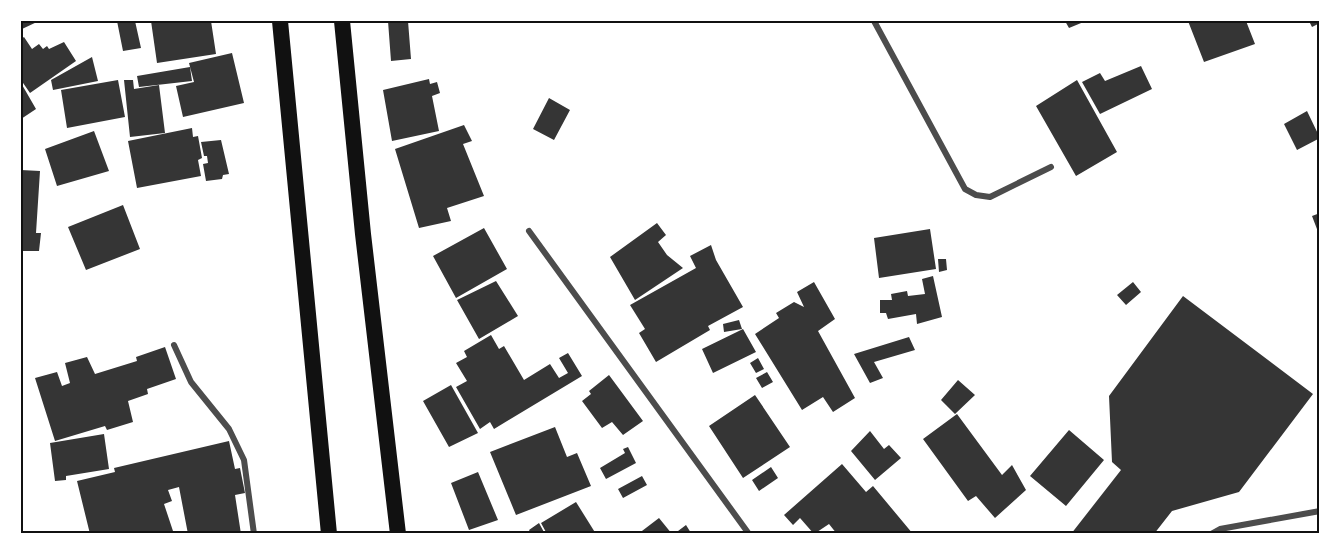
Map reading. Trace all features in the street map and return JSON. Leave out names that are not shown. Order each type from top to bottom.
[{"type":"highway","points":[[280,21],[329,534]]},
{"type":"highway","points":[[342,21],[363,234],[399,534]]},
{"type":"street","points":[[874,21],[965,189],[976,195],[990,197],[1051,167]]},
{"type":"street","points":[[529,231],[749,534]]},
{"type":"street","points":[[174,345],[191,382],[229,429],[244,460],[254,534]]},
{"type":"street","points":[[1211,534],[1220,529],[1320,511]]},
{"type":"building","points":[[21,21],[39,21],[22,29]]},
{"type":"building","points":[[117,21],[135,21],[141,48],[123,51]]},
{"type":"building","points":[[151,21],[211,21],[216,54],[157,63]]},
{"type":"building","points":[[388,21],[408,21],[411,59],[391,61]]},
{"type":"building","points":[[1065,21],[1086,21],[1069,28]]},
{"type":"building","points":[[1188,21],[1246,21],[1255,44],[1204,62]]},
{"type":"building","points":[[1309,21],[1320,21],[1320,23],[1312,27]]},
{"type":"building","points":[[24,37],[32,49],[39,44],[43,49],[47,46],[49,49],[64,42],[76,61],[30,93],[21,80],[21,39]]},
{"type":"building","points":[[232,53],[244,103],[183,117],[176,86],[194,82],[189,63]]},
{"type":"building","points":[[92,57],[98,81],[53,90],[51,80]]},
{"type":"building","points":[[1141,66],[1152,89],[1100,114],[1082,82],[1100,73],[1105,81]]},
{"type":"building","points":[[190,67],[192,81],[139,87],[137,76]]},
{"type":"building","points":[[429,79],[430,84],[437,82],[440,93],[432,96],[439,131],[392,141],[383,90]]},
{"type":"building","points":[[118,80],[125,117],[67,128],[61,90]]},
{"type":"building","points":[[124,80],[133,80],[134,89],[159,85],[165,133],[130,137]]},
{"type":"building","points":[[1077,80],[1117,152],[1076,176],[1036,106]]},
{"type":"building","points":[[21,83],[36,109],[21,119]]},
{"type":"building","points":[[549,98],[570,110],[554,140],[533,129]]},
{"type":"building","points":[[1307,111],[1320,138],[1297,150],[1284,124]]},
{"type":"building","points":[[464,125],[472,141],[463,144],[484,196],[447,208],[451,221],[419,228],[395,149]]},
{"type":"building","points":[[192,128],[193,137],[198,136],[202,158],[198,160],[201,176],[137,188],[128,141]]},
{"type":"building","points":[[94,131],[109,171],[57,186],[45,149]]},
{"type":"building","points":[[221,140],[229,174],[223,175],[222,179],[206,181],[203,164],[208,163],[201,142]]},
{"type":"building","points":[[21,170],[40,171],[36,233],[41,233],[39,251],[21,251]]},
{"type":"building","points":[[123,205],[140,249],[86,270],[68,227]]},
{"type":"building","points":[[1320,213],[1320,237],[1312,216]]},
{"type":"building","points":[[657,223],[666,235],[658,242],[667,255],[683,268],[635,300],[610,257]]},
{"type":"building","points":[[484,228],[507,269],[456,298],[433,256]]},
{"type":"building","points":[[930,229],[936,269],[879,278],[874,238]]},
{"type":"building","points":[[711,245],[716,260],[743,307],[708,326],[710,330],[656,362],[639,333],[645,329],[630,305],[696,268],[690,256]]},
{"type":"building","points":[[938,259],[946,259],[947,270],[939,272]]},
{"type":"building","points":[[933,276],[942,317],[917,324],[916,314],[888,319],[886,313],[880,313],[880,300],[892,300],[891,294],[907,291],[908,296],[925,294],[922,279]]},
{"type":"building","points":[[496,281],[518,316],[479,339],[457,300]]},
{"type":"building","points":[[814,282],[835,319],[818,331],[855,398],[833,412],[823,397],[802,410],[755,334],[779,318],[776,313],[794,302],[804,307],[797,292]]},
{"type":"building","points":[[1133,282],[1141,292],[1126,305],[1117,295]]},
{"type":"building","points":[[1183,296],[1313,394],[1239,492],[1172,511],[1154,534],[1071,534],[1121,470],[1112,462],[1109,396]]},
{"type":"building","points":[[739,320],[742,329],[724,332],[723,324]]},
{"type":"building","points":[[743,329],[756,352],[713,373],[702,349]]},
{"type":"building","points":[[491,335],[499,349],[504,346],[524,380],[550,364],[559,378],[568,373],[559,358],[568,353],[582,376],[494,429],[490,422],[480,429],[456,387],[467,381],[456,363],[467,357],[464,351]]},
{"type":"building","points":[[909,337],[915,350],[874,362],[883,378],[870,383],[854,354]]},
{"type":"building","points":[[165,347],[176,379],[147,389],[148,394],[128,401],[133,422],[107,430],[105,426],[55,441],[35,378],[57,372],[62,386],[70,383],[65,363],[87,357],[95,374],[137,361],[136,357]]},
{"type":"building","points":[[758,358],[764,369],[756,373],[750,363]]},
{"type":"building","points":[[767,372],[773,382],[762,388],[756,378]]},
{"type":"building","points":[[609,375],[643,421],[623,435],[612,422],[602,428],[582,401],[591,394],[589,391]]},
{"type":"building","points":[[958,380],[975,395],[955,414],[941,400]]},
{"type":"building","points":[[451,385],[478,433],[449,447],[423,401]]},
{"type":"building","points":[[755,395],[790,447],[743,478],[709,426]]},
{"type":"building","points":[[957,414],[1002,475],[1012,465],[1026,490],[995,518],[976,496],[968,501],[923,439]]},
{"type":"building","points":[[555,427],[567,457],[577,453],[591,486],[516,515],[490,452]]},
{"type":"building","points":[[1069,430],[1104,460],[1066,506],[1030,476]]},
{"type":"building","points":[[870,431],[884,449],[889,445],[901,458],[875,480],[851,451]]},
{"type":"building","points":[[104,434],[109,469],[66,476],[66,480],[55,481],[50,443]]},
{"type":"building","points":[[229,441],[235,469],[240,468],[245,493],[235,495],[241,534],[188,534],[179,487],[168,490],[172,501],[164,504],[174,534],[90,534],[77,481],[115,472],[114,468]]},
{"type":"building","points":[[628,447],[636,463],[606,479],[600,468],[625,453],[623,449]]},
{"type":"building","points":[[842,464],[866,492],[873,486],[913,534],[837,534],[829,524],[814,534],[800,518],[793,525],[784,515]]},
{"type":"building","points":[[771,467],[778,478],[759,491],[752,480]]},
{"type":"building","points":[[478,472],[498,520],[469,530],[451,483]]},
{"type":"building","points":[[642,476],[647,485],[623,498],[618,489]]},
{"type":"building","points":[[576,502],[596,534],[547,534],[541,523]]},
{"type":"building","points":[[659,518],[672,534],[638,534]]},
{"type":"building","points":[[539,523],[545,534],[531,534],[529,530]]},
{"type":"building","points":[[686,525],[691,533],[674,534]]}]
